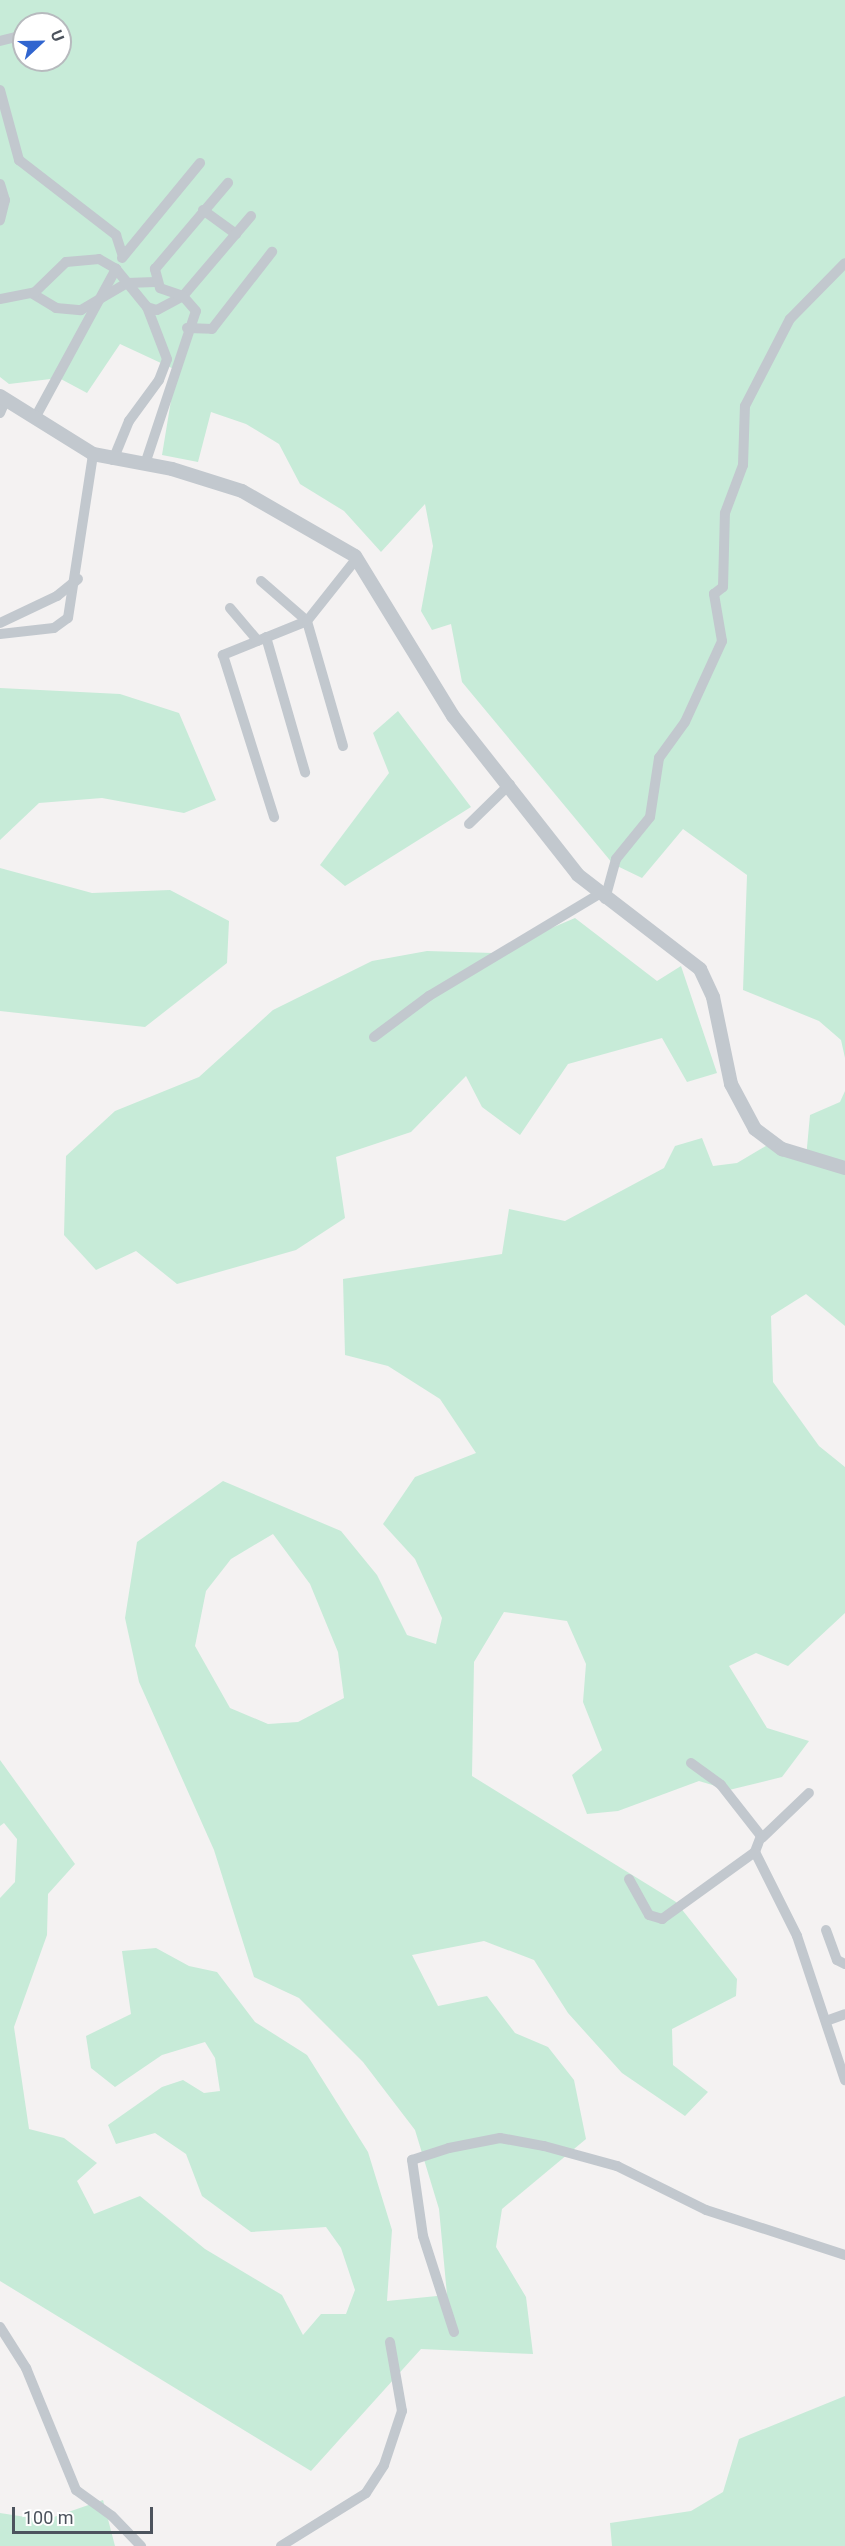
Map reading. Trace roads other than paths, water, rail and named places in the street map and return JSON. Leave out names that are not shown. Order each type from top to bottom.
[{"type":"street","points":[[0,90],[19,160],[116,235],[123,256]]},
{"type":"street","points":[[35,418],[93,305],[115,268],[200,163]]},
{"type":"street","points":[[155,282],[157,265],[228,183]]},
{"type":"street","points":[[0,184],[5,200],[0,220]]},
{"type":"street","points":[[203,210],[236,234]]},
{"type":"street","points":[[147,307],[157,310],[183,296],[251,216]]},
{"type":"street","points":[[187,328],[212,329],[272,252]]},
{"type":"street","points":[[33,294],[66,262],[99,259],[115,268],[147,307],[164,345],[166,366],[129,422],[113,460]]},
{"type":"street","points":[[374,1037],[429,996],[602,897],[616,859],[650,817],[659,758],[685,722],[722,641],[714,594],[723,587],[725,513],[743,465],[745,406],[790,319],[845,263]]},
{"type":"street","points":[[0,299],[33,294],[67,311],[93,305],[127,284],[155,282],[183,296],[196,311],[187,328],[145,464]]},
{"type":"street","points":[[0,413],[3,398],[93,454],[113,460],[145,464],[270,503],[357,558],[438,694],[602,897],[660,934],[700,969],[713,997],[731,1084],[755,1129],[782,1149],[845,1168]]},
{"type":"street","points":[[0,634],[62,625],[78,579],[93,454]]},
{"type":"street","points":[[274,817],[224,655],[307,621],[357,558]]},
{"type":"street","points":[[0,622],[57,596],[78,579]]},
{"type":"street","points":[[261,580],[307,621],[343,746]]},
{"type":"street","points":[[230,608],[262,639],[305,772]]},
{"type":"street","points":[[469,824],[510,784]]},
{"type":"street","points":[[691,1763],[721,1785],[762,1838]]},
{"type":"street","points":[[629,1879],[649,1915],[662,1919],[755,1852],[762,1838],[809,1793]]},
{"type":"street","points":[[755,1852],[794,1928],[845,2080]]},
{"type":"street","points":[[826,1930],[837,1960],[845,1964]]},
{"type":"street","points":[[826,2021],[845,2014]]},
{"type":"street","points":[[454,2332],[423,2236],[412,2160],[449,2148],[500,2138],[544,2146],[617,2166],[706,2210],[845,2255]]},
{"type":"street","points":[[0,2327],[26,2368],[76,2490],[112,2516],[141,2546]]},
{"type":"street","points":[[281,2546],[366,2493],[384,2465],[402,2411],[390,2342]]}]
